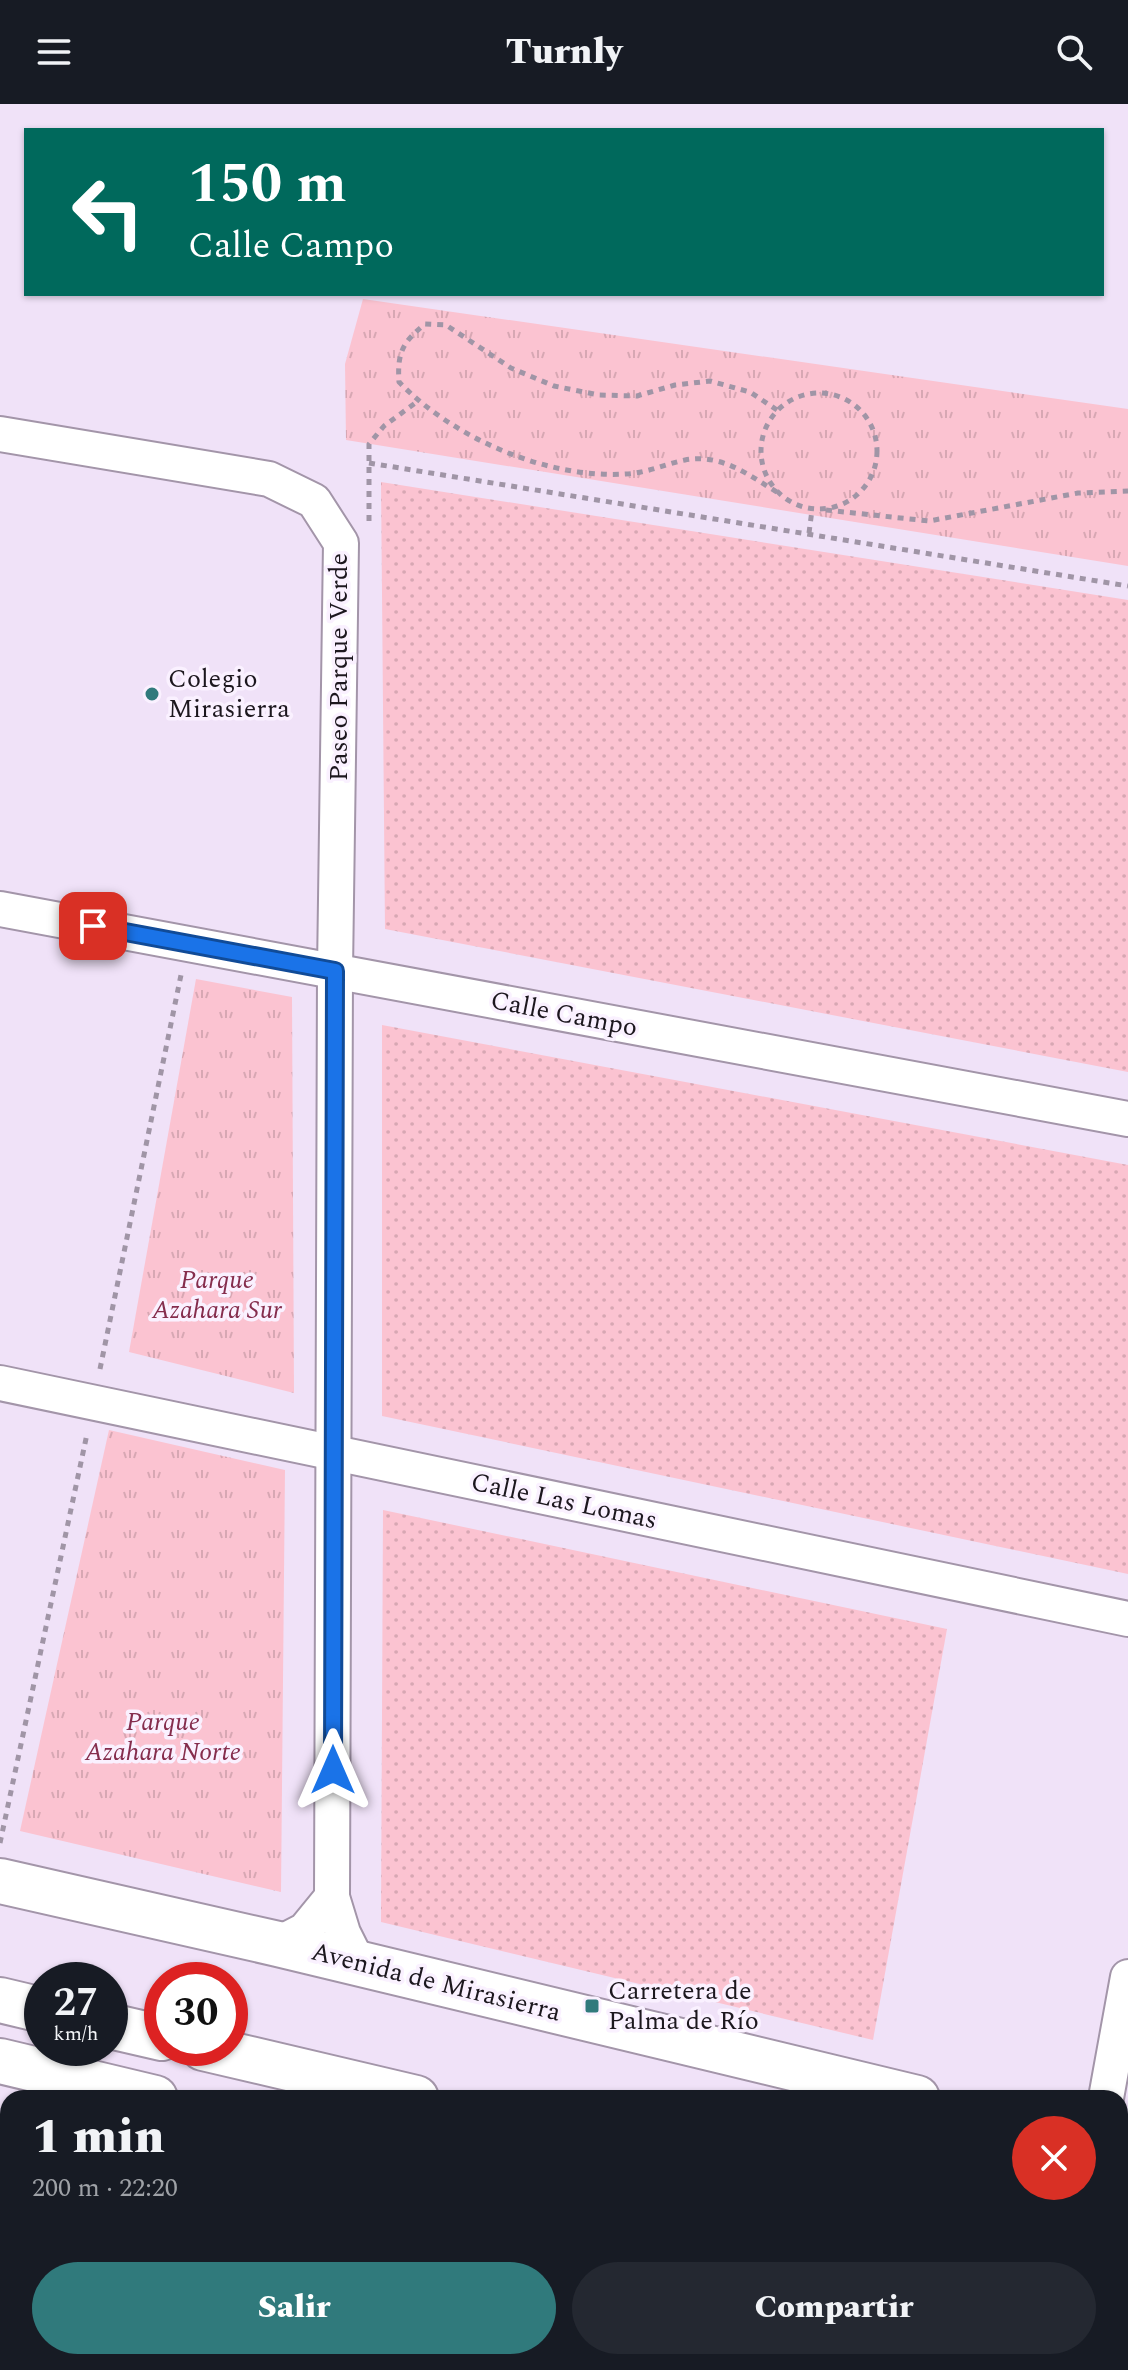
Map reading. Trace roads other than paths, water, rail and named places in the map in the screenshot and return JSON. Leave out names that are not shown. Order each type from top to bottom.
[{"type":"street","name":"Paseo Parque Verde","points":[[0,434],[269,479],[314,501],[341,543],[335,971],[332,1897],[343,1933],[359,1965]]},
{"type":"street","name":"Calle Campo","points":[[0,909],[1128,1119]]},
{"type":"street","name":"Calle Las Lomas","points":[[0,1383],[1128,1619]]},
{"type":"street","name":"Avenida de Mirasierra","points":[[0,1881],[891,2090]]},
{"type":"street","points":[[278,1944],[305,1930],[332,1897]]},
{"type":"street","points":[[1107,2090],[1128,1977]]},
{"type":"street","points":[[0,2000],[24,2006]]},
{"type":"street","points":[[248,2059],[382,2090]]},
{"type":"street","points":[[0,2061],[121,2090]]},
{"type":"place","name":"Colegio Mirasierra","points":[[152,694]]},
{"type":"place","name":"Carretera de Palma de Río","points":[[592,2006]]},
{"type":"park label","name":"Parque Azahara Sur","points":[[217,1295]]},
{"type":"park label","name":"Parque Azahara Norte","points":[[163,1737]]}]
